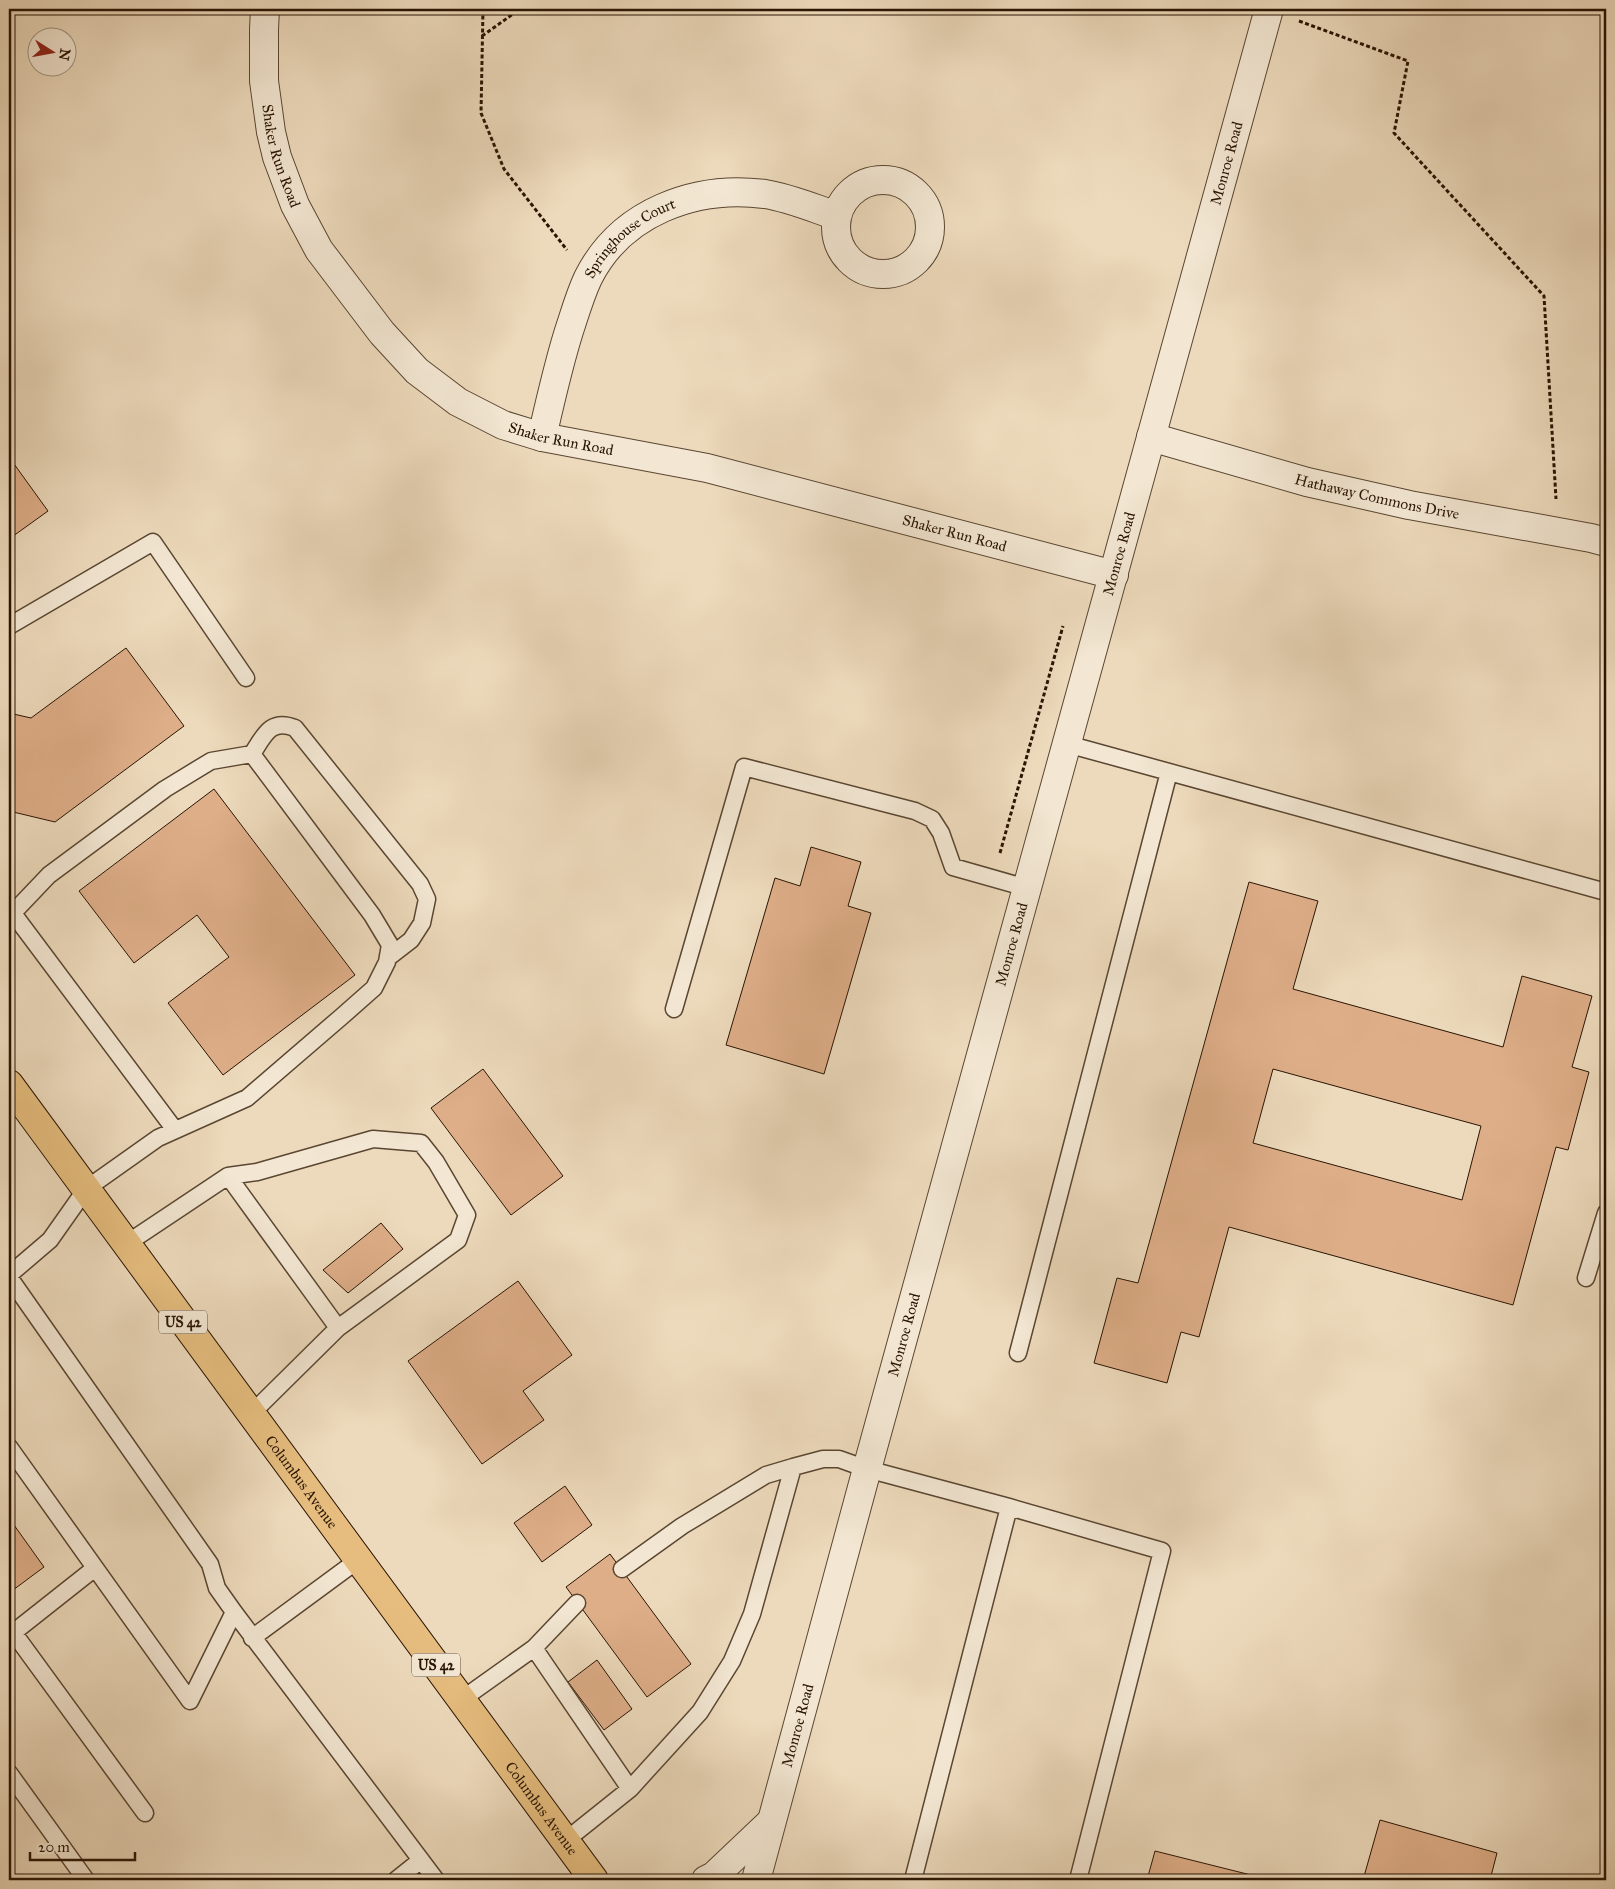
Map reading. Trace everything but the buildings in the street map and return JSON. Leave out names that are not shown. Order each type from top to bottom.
[{"type":"main road","name":"Columbus Avenue","points":[[9,1084],[565,1841],[598,1877]]},
{"type":"street","name":"Shaker Run Road","points":[[265,9],[264,81],[273,140],[277,157],[295,205],[320,250],[382,334],[417,371],[458,402],[503,425],[542,438],[707,468],[1114,575]]},
{"type":"street","name":"Monroe Road","points":[[756,1880],[867,1469],[1269,9]]},
{"type":"street","name":"Springhouse Court","points":[[542,438],[556,376],[578,301],[588,277],[602,255],[620,236],[640,220],[663,207],[687,198],[739,192],[765,194],[791,200],[837,216]]},
{"type":"street","name":"Hathaway Commons Drive","points":[[1151,437],[1307,482],[1409,505],[1606,542]]},
{"type":"street","points":[[706,1880],[714,1876],[771,1822]]},
{"type":"lane","points":[[9,626],[153,542],[246,678]]},
{"type":"lane","points":[[175,1130],[10,914],[48,875],[165,789],[211,761],[252,754],[268,731],[277,724],[286,724],[295,728],[420,884],[427,898],[422,922],[411,940],[388,957]]},
{"type":"lane","points":[[1067,744],[1606,892]]},
{"type":"lane","points":[[252,754],[372,915],[390,945],[387,962],[374,988],[247,1098],[158,1138],[86,1189],[50,1240],[9,1276],[210,1564],[217,1588],[252,1638],[436,1880]]},
{"type":"lane","points":[[674,1009],[744,767],[915,811],[932,819],[941,833],[953,868],[1027,888]]},
{"type":"lane","points":[[1018,1353],[1169,772]]},
{"type":"lane","points":[[126,1244],[228,1176],[257,1172],[373,1140],[421,1143],[436,1162],[468,1215],[458,1240],[338,1328],[251,1414]]},
{"type":"lane","points":[[228,1176],[338,1328]]},
{"type":"lane","points":[[1586,1278],[1606,1213]]},
{"type":"lane","points":[[9,1447],[190,1701],[234,1612]]},
{"type":"lane","points":[[622,1569],[682,1526],[766,1475],[823,1459],[839,1459],[867,1469],[1162,1551],[1078,1880]]},
{"type":"lane","points":[[565,1841],[630,1789],[700,1712],[732,1661],[752,1614],[793,1467]]},
{"type":"lane","points":[[913,1880],[1009,1507]]},
{"type":"lane","points":[[252,1638],[358,1560]]},
{"type":"lane","points":[[95,1568],[11,1634],[145,1813]]},
{"type":"lane","points":[[461,1700],[534,1648],[577,1603]]},
{"type":"lane","points":[[534,1648],[630,1789]]},
{"type":"lane","points":[[9,1773],[86,1880]]},
{"type":"lane","points":[[396,1880],[421,1860]]},
{"type":"path","points":[[483,9],[481,113],[504,169],[588,277]]},
{"type":"path","points":[[482,36],[520,9]]},
{"type":"path","points":[[1269,9],[1408,61],[1394,132],[1544,296],[1558,532]]}]
